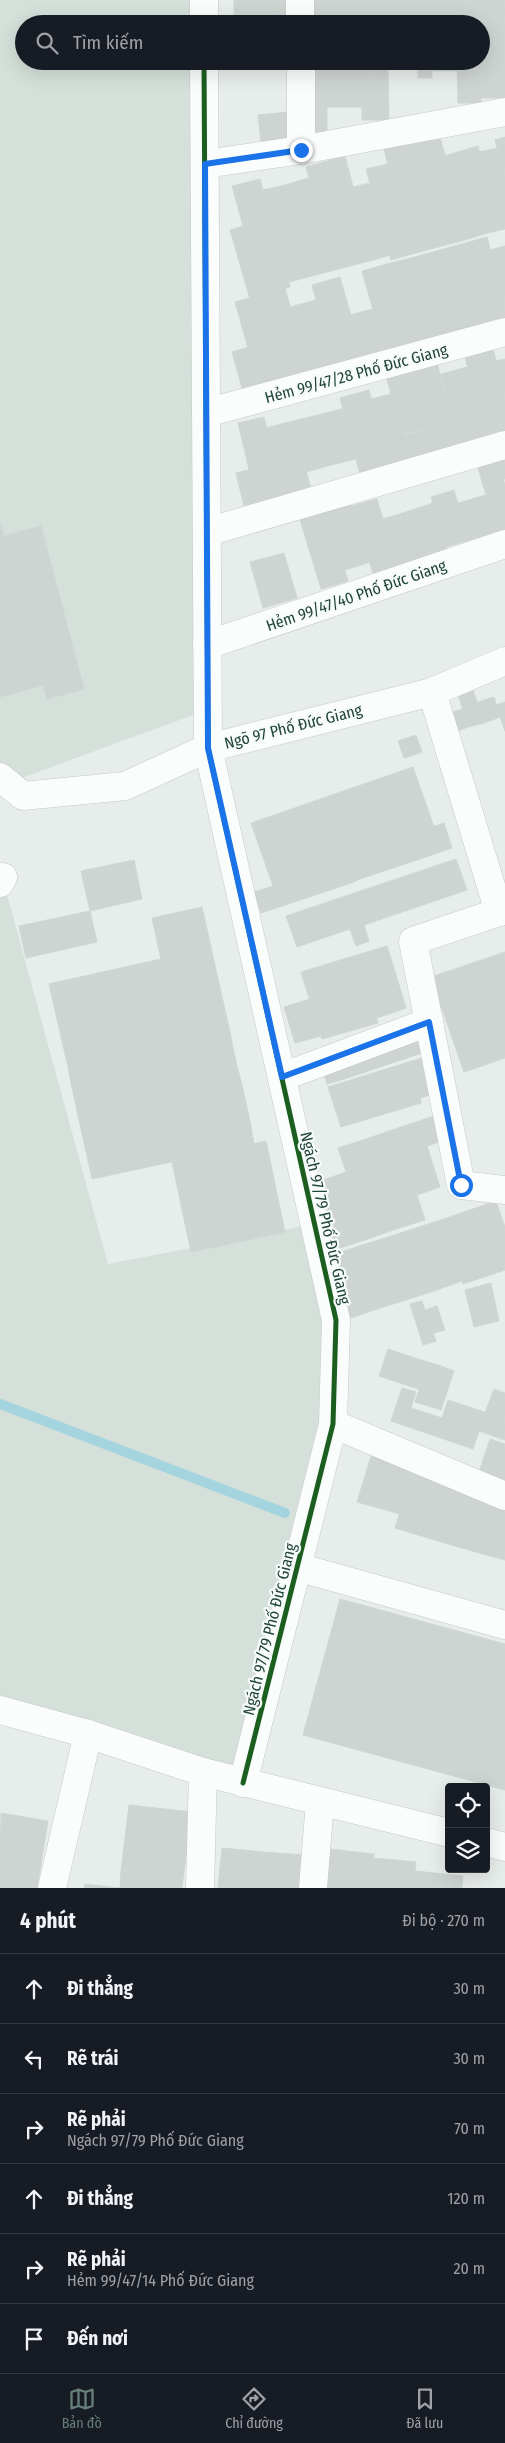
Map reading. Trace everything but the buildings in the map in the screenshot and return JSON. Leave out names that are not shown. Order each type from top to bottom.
[{"type":"street","points":[[204,0],[204,15]]},
{"type":"street","points":[[300,0],[300,15]]},
{"type":"street","name":"Ngách 97/79 Phố Đức Giang","points":[[204,70],[208,748],[336,1320],[333,1424],[243,1782]]},
{"type":"street","points":[[301,70],[301,150]]},
{"type":"street","points":[[205,164],[301,150],[505,112]]},
{"type":"street","name":"Hẻm 99/47/28 Phố Đức Giang","points":[[206,413],[505,332]]},
{"type":"street","points":[[206,532],[505,445]]},
{"type":"street","name":"Hẻm 99/47/40 Phố Đức Giang","points":[[207,645],[505,544]]},
{"type":"street","name":"Ngõ 97 Phố Đức Giang","points":[[0,777],[23,796],[125,786],[208,748],[432,692],[505,662]]},
{"type":"street","points":[[432,692],[502,911],[414,942],[461,1185],[505,1190]]},
{"type":"street","points":[[282,1077],[429,1022]]},
{"type":"street","points":[[333,1424],[505,1496]]},
{"type":"street","points":[[297,1567],[505,1625]]},
{"type":"street","points":[[0,1710],[88,1734],[203,1772],[445,1832]]},
{"type":"street","points":[[52,1888],[88,1734]]},
{"type":"street","points":[[200,1888],[203,1772]]},
{"type":"street","points":[[313,1888],[320,1802]]},
{"type":"street","points":[[490,1843],[505,1847]]},
{"type":"shaded area","points":[[0,0],[201,0],[201,15],[15,15],[15,70],[201,70],[201,712],[0,786]]},
{"type":"shaded area","points":[[0,869],[108,1264],[315,1224],[333,1424],[243,1783],[0,1713]]},
{"type":"waterway","points":[[0,1404],[285,1513]]},
{"type":"cycle path","points":[[204,70],[208,748],[336,1320],[333,1424],[243,1783]]},
{"type":"route","points":[[301,150],[205,164],[208,748],[282,1077],[429,1022],[461,1185]]}]
